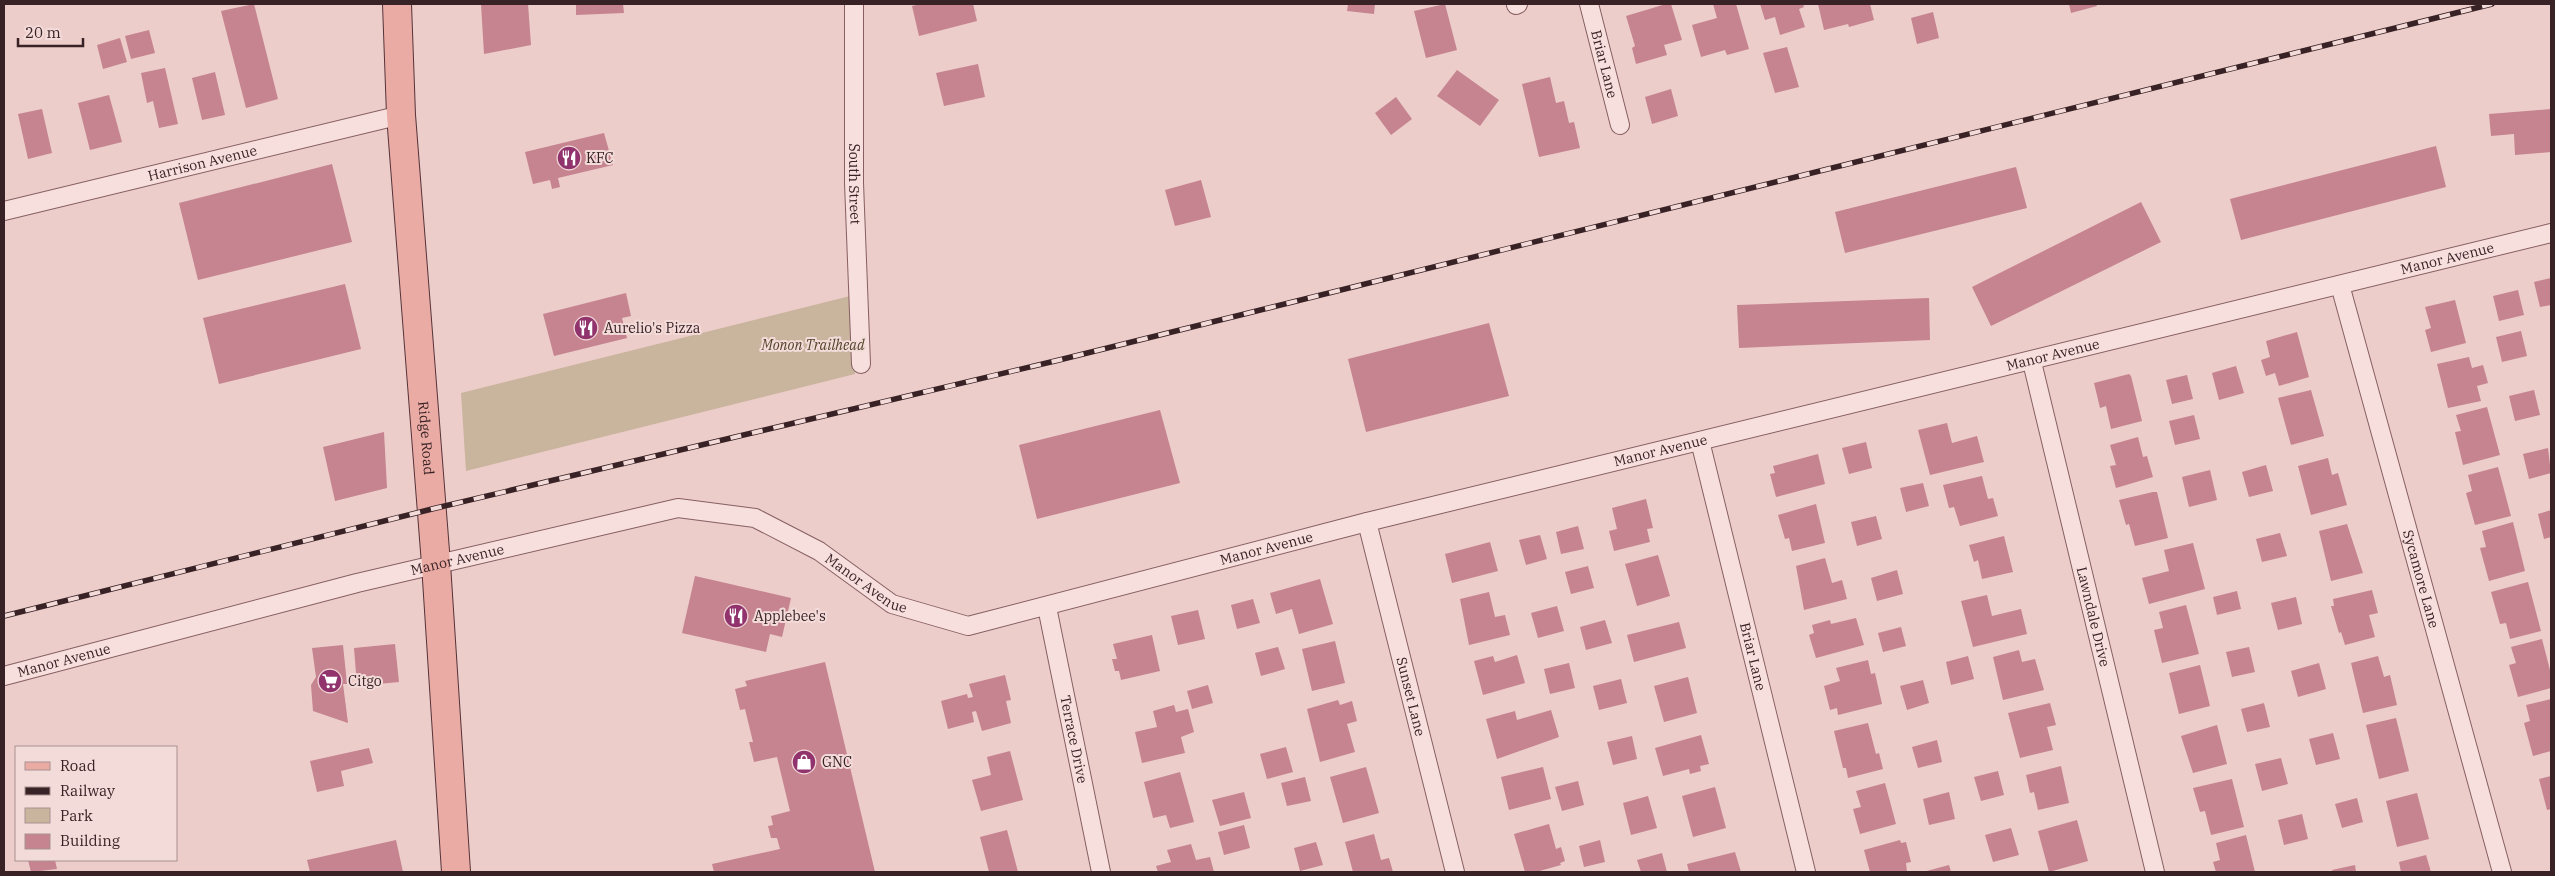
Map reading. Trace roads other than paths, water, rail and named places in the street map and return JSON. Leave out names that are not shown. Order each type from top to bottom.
[{"type":"main road","name":"Ridge Road","points":[[397,4],[401,115],[436,564],[456,872]]},
{"type":"street","name":"South Street","points":[[854,4],[854,183],[861,364]]},
{"type":"street","name":"Briar Lane","points":[[1589,4],[1620,125]]},
{"type":"street","name":"Harrison Avenue","points":[[4,211],[401,115]]},
{"type":"street","name":"Manor Avenue","points":[[4,676],[436,564],[678,508],[755,518],[820,551],[892,604],[968,626],[1047,607],[1367,522],[2032,362],[2551,233]]},
{"type":"street","name":"Sycamore Lane","points":[[2340,285],[2502,872]]},
{"type":"street","name":"Lawndale Drive","points":[[2032,362],[2155,872]]},
{"type":"street","name":"Briar Lane","points":[[1700,441],[1806,872]]},
{"type":"street","name":"Sunset Lane","points":[[1367,522],[1454,872]]},
{"type":"street","name":"Terrace Drive","points":[[1047,607],[1101,872]]},
{"type":"railway","points":[[4,616],[432,509],[1055,361],[2492,4]]},
{"type":"place","name":"KFC","points":[[569,158]]},
{"type":"place","name":"Aurelio's Pizza","points":[[586,328]]},
{"type":"place","name":"Applebee's","points":[[736,616]]},
{"type":"place","name":"Citgo","points":[[330,681]]},
{"type":"place","name":"GNC","points":[[804,762]]},
{"type":"park label","name":"Monon Trailhead","points":[[813,345]]}]
